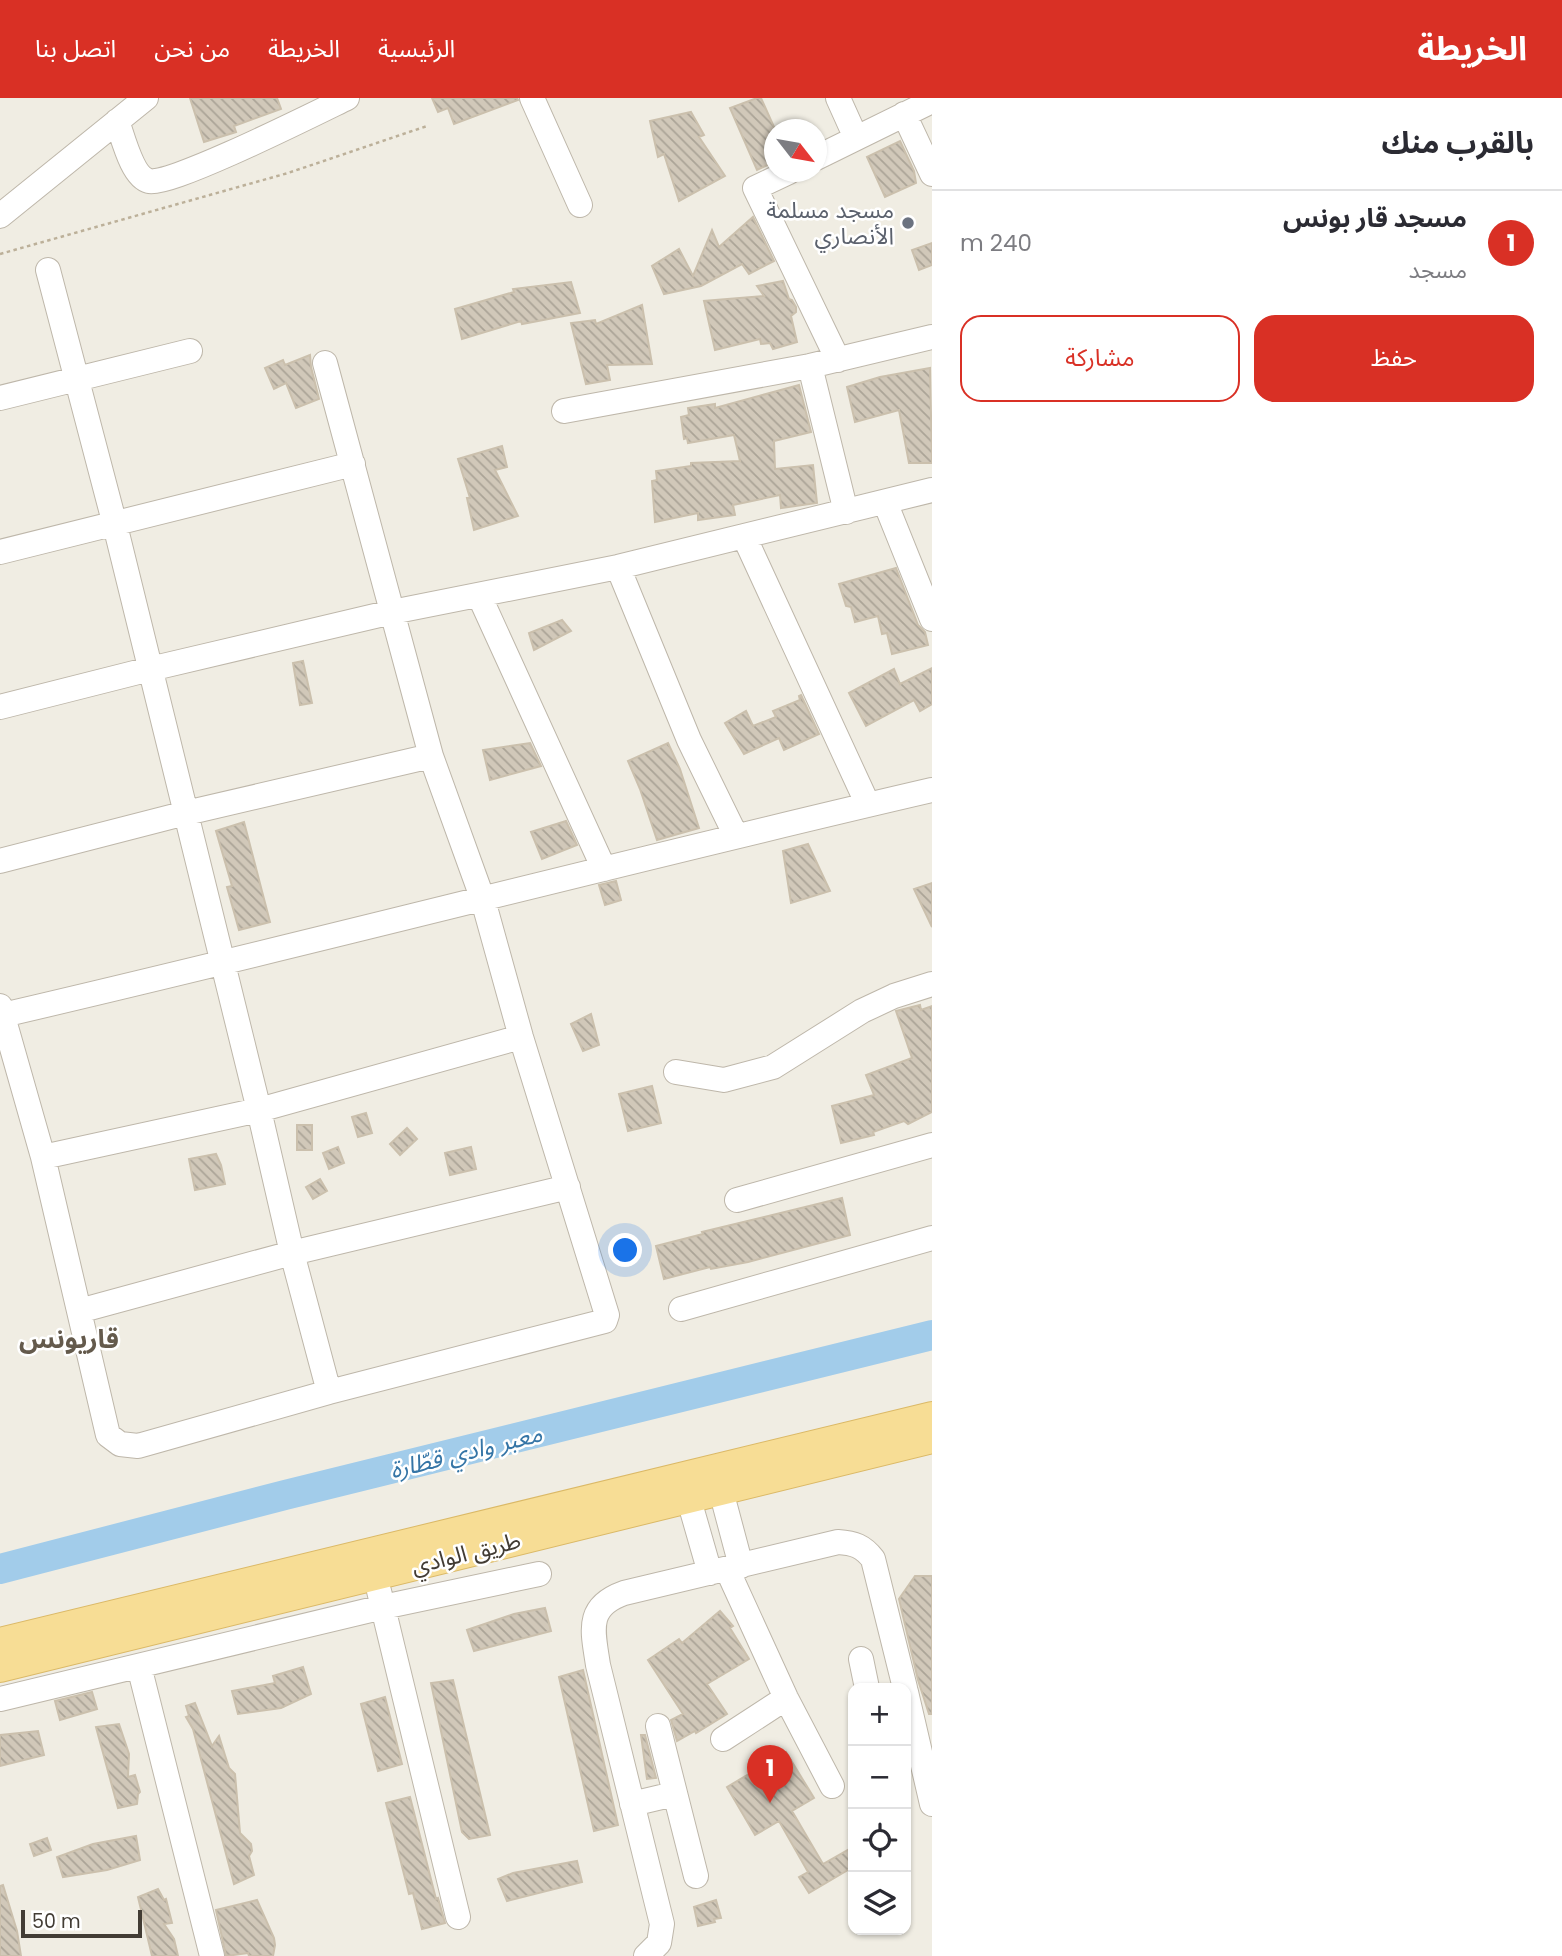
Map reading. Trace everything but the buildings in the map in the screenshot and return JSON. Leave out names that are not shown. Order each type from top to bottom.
[{"type":"main road","name":"طريق الوادي","points":[[0,1643],[376,1575],[718,1480],[932,1417]]},
{"type":"main road","name":"طريق الوادي","points":[[718,1480],[932,1438]]},
{"type":"main road","name":"طريق الوادي","points":[[0,1667],[155,1617],[686,1489]]},
{"type":"street","points":[[0,216],[146,98]]},
{"type":"street","points":[[117,121],[137,174],[148,181],[161,182],[347,98]]},
{"type":"street","points":[[532,98],[580,205]]},
{"type":"street","points":[[838,98],[856,138]]},
{"type":"street","points":[[827,153],[932,101]]},
{"type":"street","points":[[904,114],[932,174]]},
{"type":"street","points":[[768,182],[755,188],[838,360]]},
{"type":"street","points":[[48,270],[115,525],[292,1253],[329,1392]]},
{"type":"street","points":[[564,411],[810,366],[932,337]]},
{"type":"street","points":[[0,398],[190,351]]},
{"type":"street","points":[[325,363],[431,756],[483,900],[521,1037],[607,1315],[605,1321],[329,1392],[138,1446],[120,1444],[108,1434],[43,1157],[1,1010],[222,964],[483,900],[736,836],[932,790]]},
{"type":"street","points":[[810,366],[846,512]]},
{"type":"street","points":[[0,552],[352,464]]},
{"type":"street","points":[[0,707],[392,612],[618,567],[932,490]]},
{"type":"street","points":[[885,502],[932,619]]},
{"type":"street","points":[[744,536],[868,805]]},
{"type":"street","points":[[618,567],[689,740],[736,836]]},
{"type":"street","points":[[479,595],[604,869]]},
{"type":"street","points":[[0,861],[186,813],[431,756]]},
{"type":"street","points":[[676,1072],[724,1080],[773,1067],[862,1012],[894,996],[932,984]]},
{"type":"street","points":[[43,1157],[259,1110],[521,1037]]},
{"type":"street","points":[[737,1200],[932,1146]]},
{"type":"street","points":[[79,1311],[292,1253],[568,1187]]},
{"type":"street","points":[[681,1309],[932,1238]]},
{"type":"street","points":[[718,1480],[726,1569]]},
{"type":"street","points":[[686,1489],[786,1698],[832,1786]]},
{"type":"street","points":[[646,1956],[659,1943],[662,1924],[600,1676],[593,1631],[594,1617],[603,1604],[613,1597],[838,1542],[851,1542],[865,1549],[873,1559],[903,1683]]},
{"type":"street","points":[[0,1699],[383,1607],[539,1574]]},
{"type":"street","points":[[376,1575],[458,1917]]},
{"type":"street","points":[[861,1659],[866,1683]]},
{"type":"street","points":[[139,1666],[212,1956]]},
{"type":"street","points":[[723,1739],[786,1698]]},
{"type":"street","points":[[658,1726],[696,1876]]},
{"type":"street","points":[[911,1737],[932,1804]]},
{"type":"street","points":[[632,1804],[674,1794]]},
{"type":"path","points":[[0,254],[288,173],[427,126]]},
{"type":"waterway","name":"معبر وادي قطّارة","points":[[0,1569],[285,1495],[932,1335]]},
{"type":"place","name":"مسجد مسلمة الأنصاري","points":[[908,223]]},
{"type":"place","name":"مسجد قار بونس","points":[[770,1803]]},
{"type":"district","name":"قاريونس","points":[[69,1339]]}]
